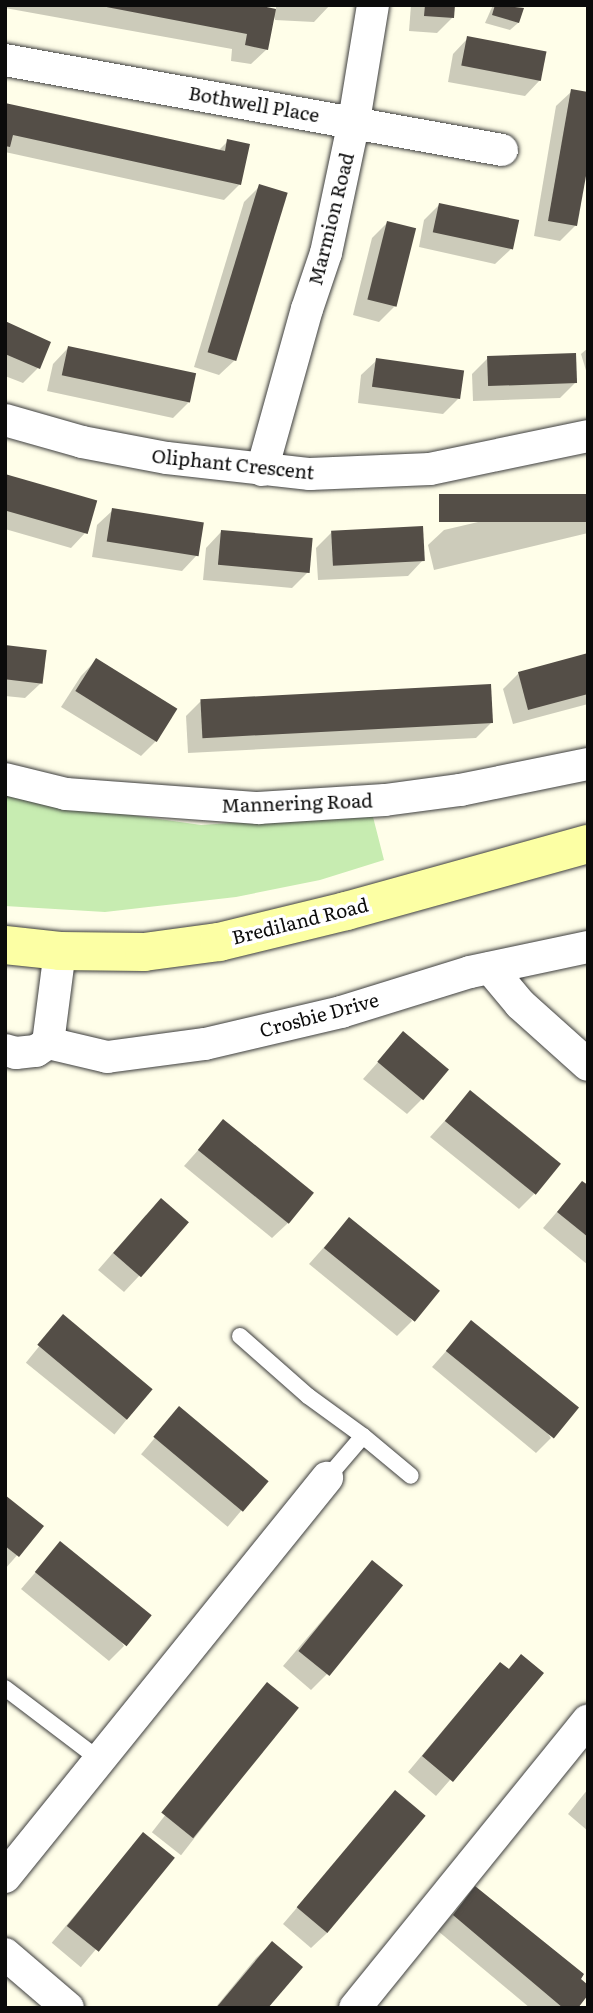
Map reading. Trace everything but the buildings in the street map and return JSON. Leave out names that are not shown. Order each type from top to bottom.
[{"type":"street","name":"Marmion Road","points":[[262,470],[307,309],[326,253],[354,121],[373,5]]},
{"type":"street","name":"Bothwell Place","points":[[5,60],[354,121],[502,150]]},
{"type":"street","name":"Oliphant Crescent","points":[[5,420],[82,442],[167,458],[310,474],[430,469],[588,436]]},
{"type":"street","name":"Mannering Road","points":[[5,779],[65,794],[258,808],[385,800],[460,790],[588,764]]},
{"type":"street","name":"Brediland Road","points":[[5,945],[60,951],[144,952],[219,942],[346,911],[588,844]]},
{"type":"street","name":"Crosbie Drive","points":[[48,1043],[107,1057],[205,1044],[341,1012],[490,968],[588,947]]},
{"type":"street","points":[[5,1050],[16,1053],[36,1051],[48,1043],[60,951]]},
{"type":"street","points":[[490,968],[520,1004],[588,1065]]},
{"type":"street","points":[[5,1877],[327,1478]]},
{"type":"street","points":[[367,2004],[588,1720]]},
{"type":"street","points":[[5,1954],[68,2008]]},
{"type":"lane","points":[[240,1336],[308,1396],[363,1436],[411,1476]]},
{"type":"lane","points":[[327,1478],[363,1436]]},
{"type":"lane","points":[[5,1688],[100,1760]]},
{"type":"green space","points":[[5,791],[48,803],[201,825],[372,813],[384,860],[320,880],[236,897],[105,912],[5,906]]}]
